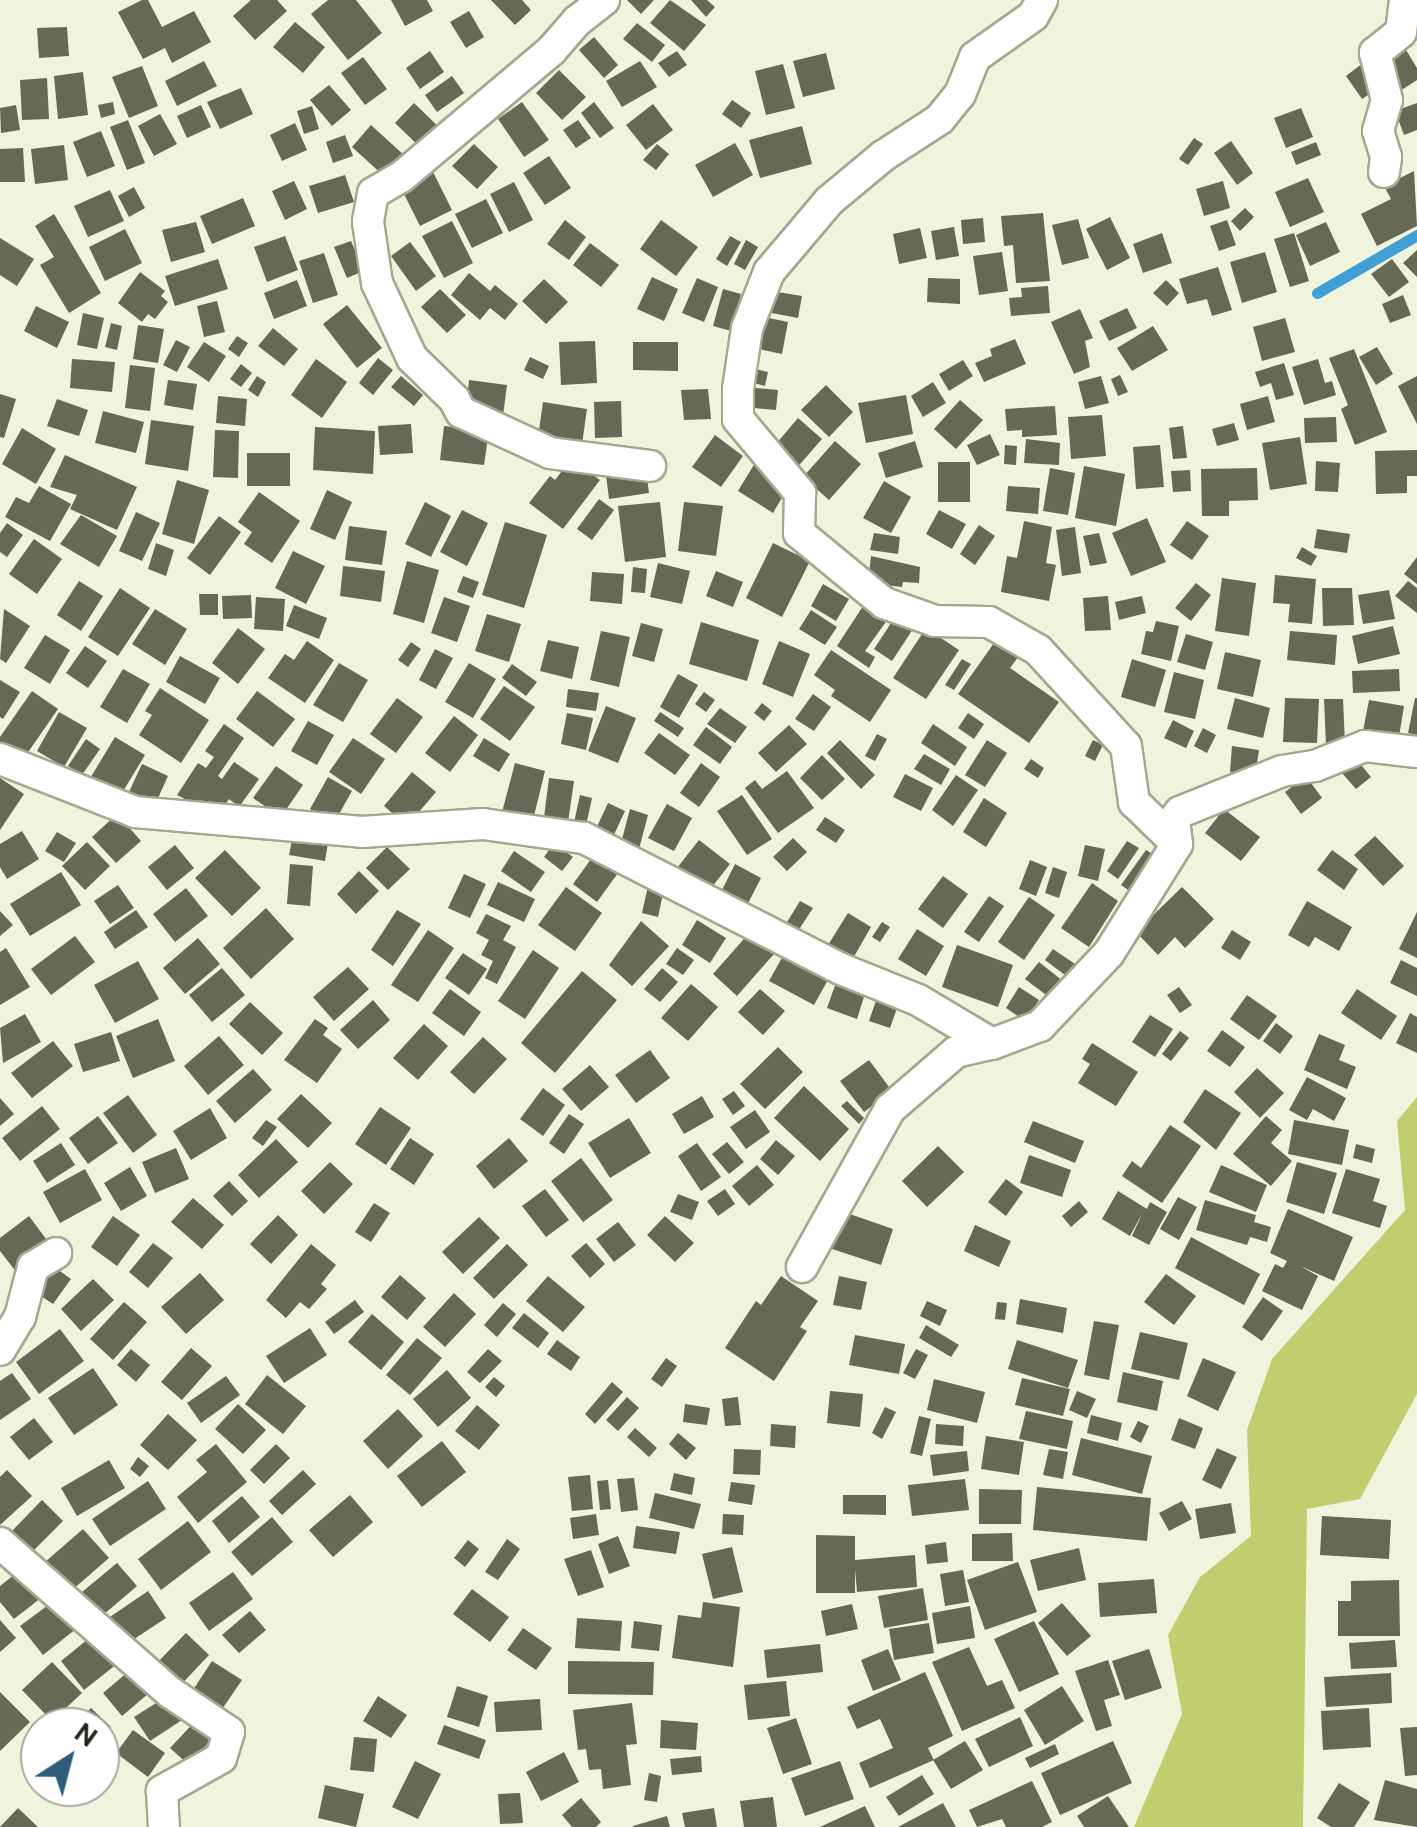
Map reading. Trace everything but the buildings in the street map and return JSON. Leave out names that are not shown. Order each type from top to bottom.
[{"type":"street","points":[[604,0],[577,21],[552,50],[401,176],[373,193],[368,222],[376,283],[412,358],[454,399],[460,412],[550,453],[650,466]]},
{"type":"street","points":[[1042,0],[1033,16],[975,56],[960,94],[940,119],[884,156],[829,201],[769,272],[748,328],[738,388],[738,419],[800,494],[799,533],[884,603],[936,621],[989,622],[1038,650],[1126,746],[1134,802],[1177,844]]},
{"type":"street","points":[[1384,172],[1386,157],[1378,131],[1387,100],[1375,53],[1401,32],[1405,0]]},
{"type":"street","points":[[802,1267],[890,1109],[956,1052],[992,1044],[1040,1026],[1108,953],[1177,844],[1174,820],[1180,812],[1282,771],[1315,766],[1366,746],[1417,752]]},
{"type":"street","points":[[0,759],[135,812],[362,832],[483,824],[584,838],[840,969],[918,1000],[992,1044]]},
{"type":"street","points":[[0,1350],[20,1317],[33,1267],[56,1253]]},
{"type":"street","points":[[0,1544],[171,1693],[229,1732],[221,1758],[162,1791],[164,1827]]},
{"type":"green space","points":[[1417,1097],[1417,1394],[1360,1499],[1307,1509],[1303,1827],[1134,1827],[1182,1714],[1168,1635],[1200,1577],[1251,1536],[1247,1430],[1272,1359],[1405,1210],[1397,1121]]},
{"type":"waterway","points":[[1317,293],[1417,235]]}]
